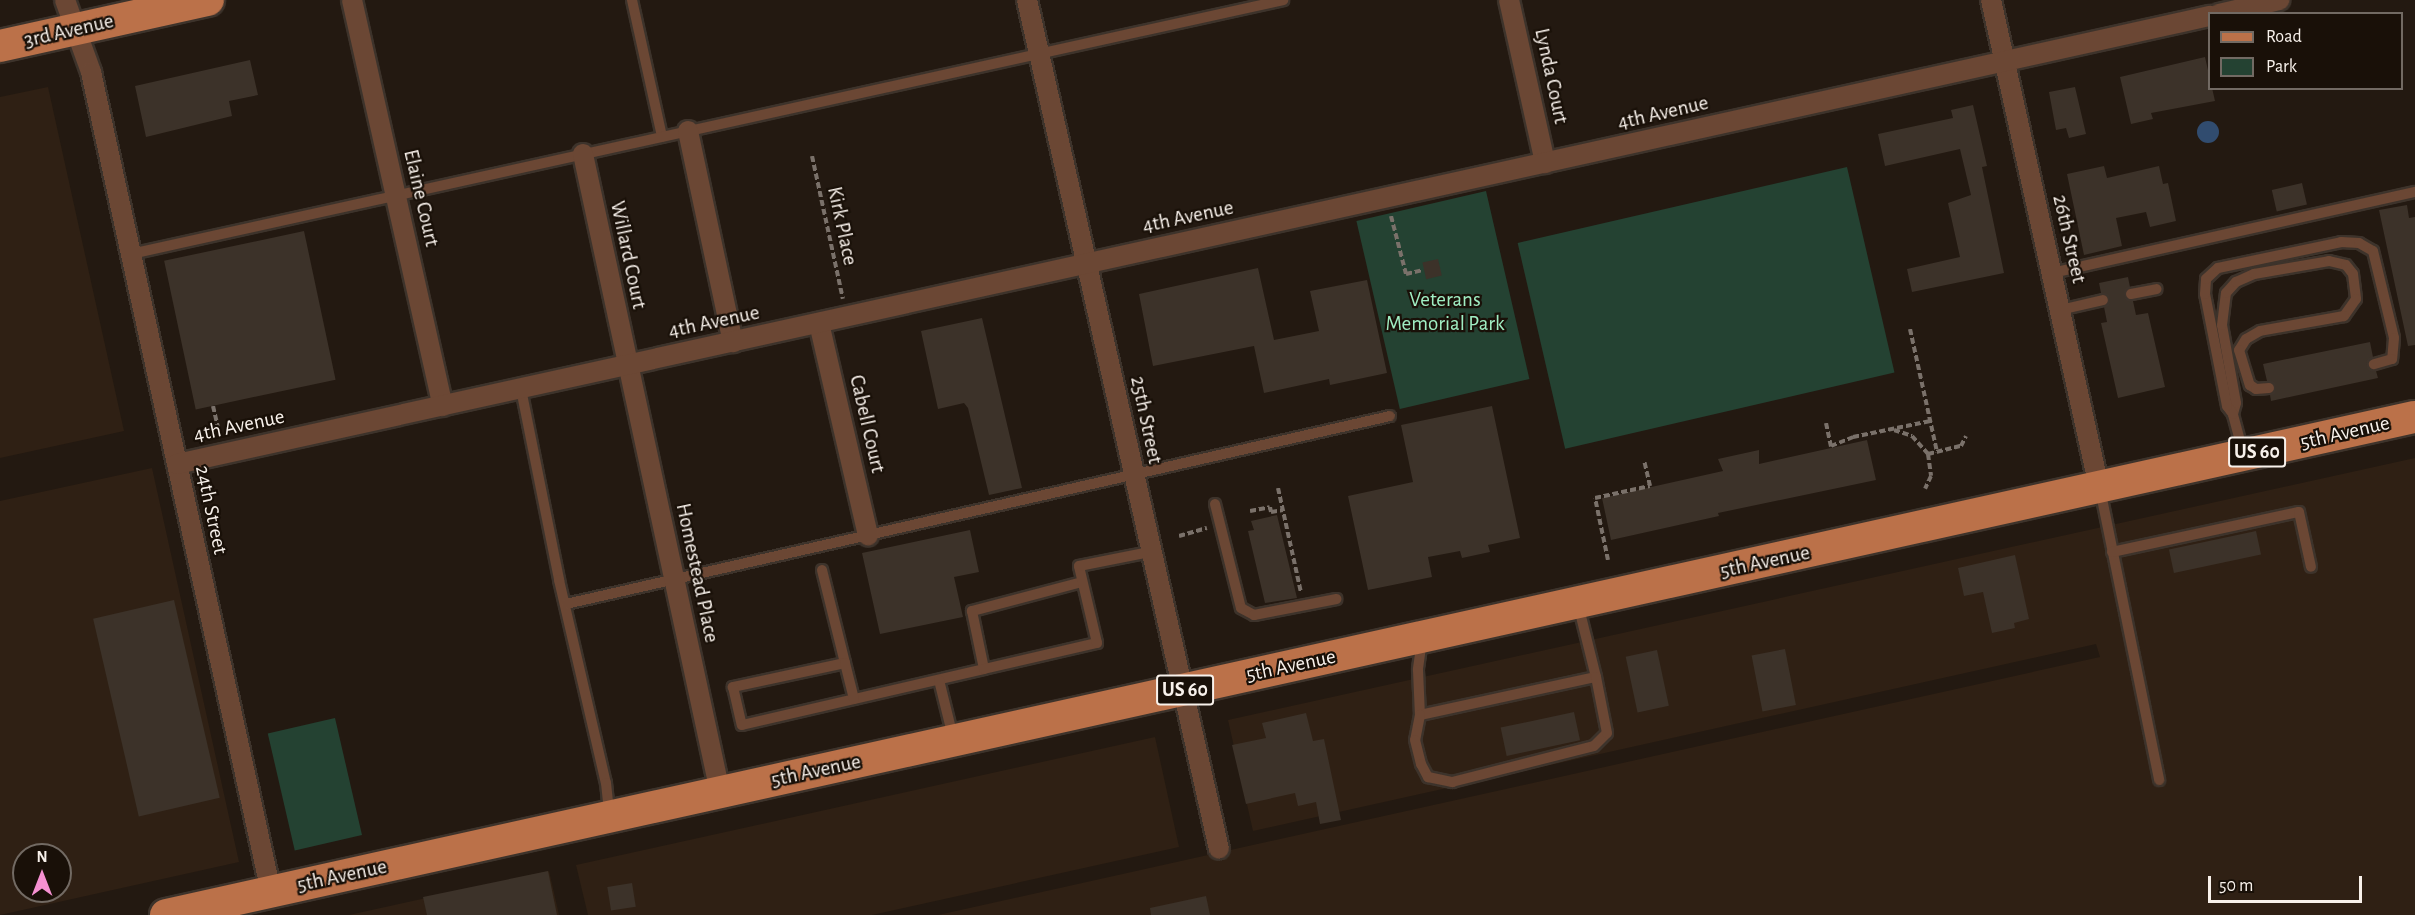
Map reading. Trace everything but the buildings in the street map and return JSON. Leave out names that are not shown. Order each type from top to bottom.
[{"type":"main road","name":"3rd Avenue","points":[[0,46],[208,0]]},
{"type":"main road","name":"5th Avenue","points":[[166,915],[2415,417]]},
{"type":"street","name":"24th Street","points":[[65,0],[91,72],[271,892]]},
{"type":"street","name":"Elaine Court","points":[[352,0],[443,406]]},
{"type":"street","name":"25th Street","points":[[1027,0],[1180,691],[1219,849]]},
{"type":"street","name":"Lynda Court","points":[[1509,0],[1545,163]]},
{"type":"street","name":"26th Street","points":[[1991,0],[2099,488]]},
{"type":"street","points":[[2228,12],[2280,0]]},
{"type":"street","name":"4th Avenue","points":[[177,464],[2208,16]]},
{"type":"street","points":[[688,131],[733,342]]},
{"type":"street","name":"Willard Court","points":[[583,154],[627,365]]},
{"type":"street","name":"Cabell Court","points":[[819,323],[868,535]]},
{"type":"street","name":"Homestead Place","points":[[627,365],[720,792]]},
{"type":"lane","points":[[632,0],[662,137]]},
{"type":"lane","points":[[130,254],[1283,0]]},
{"type":"lane","points":[[2052,273],[2415,192]]},
{"type":"lane","points":[[2243,456],[2233,414],[2227,405],[2205,294],[2206,279],[2218,268],[2341,242],[2366,247],[2373,252],[2379,268],[2394,338],[2392,359],[2374,364]]},
{"type":"lane","points":[[2233,414],[2236,404],[2222,325],[2226,293],[2235,282],[2254,274],[2329,261],[2346,265],[2353,274],[2356,299],[2344,316],[2260,331],[2246,339],[2239,350],[2250,385],[2256,389],[2269,388]]},
{"type":"lane","points":[[2131,294],[2157,289]]},
{"type":"lane","points":[[2060,310],[2103,300]]},
{"type":"lane","points":[[521,389],[606,783],[610,817]]},
{"type":"lane","points":[[566,604],[673,577],[1390,416]]},
{"type":"lane","points":[[2099,488],[2158,780]]},
{"type":"lane","points":[[1215,504],[1241,608],[1254,615],[1336,598]]},
{"type":"lane","points":[[2112,552],[2299,512],[2311,567]]},
{"type":"lane","points":[[845,663],[733,687],[742,725],[1097,643],[1079,566],[1150,552]]},
{"type":"lane","points":[[822,570],[854,699]]},
{"type":"lane","points":[[984,669],[972,610],[1082,582]]},
{"type":"lane","points":[[1423,637],[1418,670],[1420,715],[1415,740],[1420,764],[1428,777],[1436,781],[1452,782],[1579,752],[1594,746],[1607,733],[1578,603]]},
{"type":"lane","points":[[1420,715],[1596,677]]},
{"type":"lane","points":[[939,680],[954,741]]},
{"type":"path","name":"Kirk Place","points":[[812,156],[843,303]]},
{"type":"path","points":[[1390,213],[1406,274],[1424,270]]},
{"type":"path","points":[[1910,329],[1937,452]]},
{"type":"path","points":[[213,406],[218,428]]},
{"type":"path","points":[[1826,423],[1831,446],[1930,421]]},
{"type":"path","points":[[1891,429],[1912,436],[1928,454],[1931,476],[1925,489]]},
{"type":"path","points":[[1928,454],[1961,446],[1966,436]]},
{"type":"path","points":[[1608,560],[1595,498],[1650,486],[1644,461]]},
{"type":"path","points":[[1278,488],[1302,594]]},
{"type":"path","points":[[1250,511],[1270,507],[1271,512],[1283,510]]},
{"type":"path","points":[[1179,536],[1207,528]]},
{"type":"shaded area","points":[[48,87],[124,431],[0,458],[0,97]]},
{"type":"shaded area","points":[[2415,458],[2415,915],[938,915],[2100,657],[2096,644],[1253,831],[1228,720]]},
{"type":"shaded area","points":[[152,468],[239,862],[72,899],[72,843],[12,843],[12,903],[54,903],[0,915],[0,501]]},
{"type":"shaded area","points":[[1155,737],[1179,847],[872,915],[588,915],[576,865]]},
{"type":"shaded area","points":[[549,871],[559,915],[349,915]]},
{"type":"green space","points":[[1847,167],[1894,373],[1565,449],[1518,243]]},
{"type":"green space","name":"Veterans Memorial Park","points":[[1486,191],[1529,379],[1400,409],[1356,221]]},
{"type":"green space","points":[[335,718],[362,835],[295,850],[268,734]]},
{"type":"water","points":[[2208,121],[2216,124],[2219,132],[2216,140],[2208,143],[2200,140],[2197,132],[2200,124]]}]
